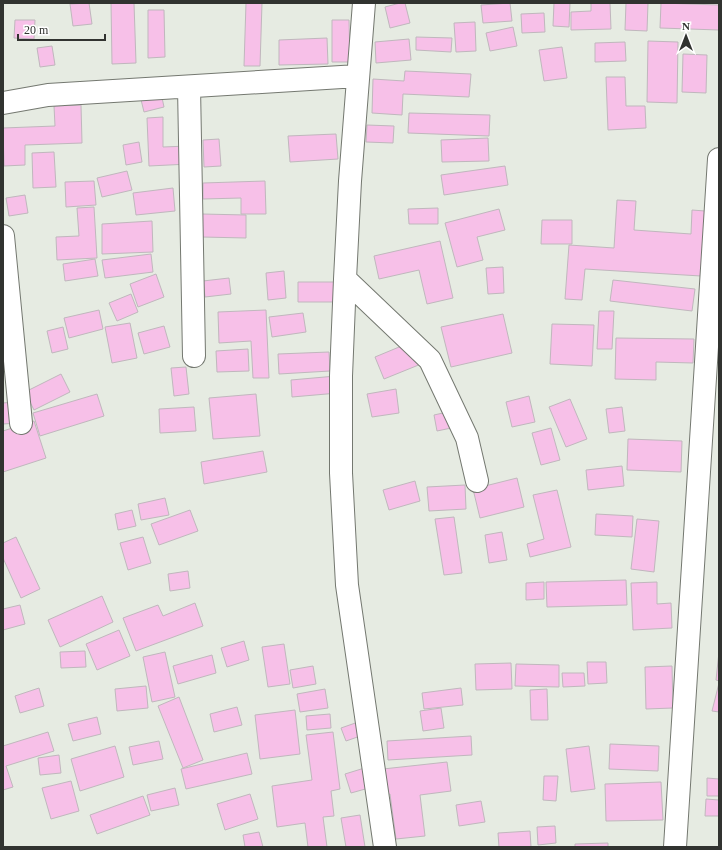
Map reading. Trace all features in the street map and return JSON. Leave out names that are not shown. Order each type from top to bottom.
[{"type":"street","points":[[364,3],[358,76],[341,376],[341,474],[347,586],[385,847]]},
{"type":"street","points":[[3,103],[48,95],[358,76]]},
{"type":"street","points":[[189,87],[194,356]]},
{"type":"street","points":[[675,847],[719,159]]},
{"type":"street","points":[[3,236],[21,423]]},
{"type":"street","points":[[346,279],[430,360],[468,438],[476,481]]},
{"type":"building","points":[[89,3],[92,24],[73,26],[70,4]]},
{"type":"building","points":[[111,3],[134,3],[136,63],[112,64]]},
{"type":"building","points":[[246,3],[262,3],[260,66],[244,66]]},
{"type":"building","points":[[405,3],[410,23],[390,28],[385,7]]},
{"type":"building","points":[[510,3],[512,21],[483,23],[481,5]]},
{"type":"building","points":[[554,3],[570,3],[569,27],[553,26]]},
{"type":"building","points":[[591,3],[610,3],[611,29],[571,30],[571,12],[591,11]]},
{"type":"building","points":[[626,3],[648,3],[647,31],[625,30]]},
{"type":"building","points":[[661,3],[719,5],[719,30],[660,28]]},
{"type":"building","points":[[148,10],[164,10],[165,57],[148,58]]},
{"type":"building","points":[[544,13],[545,32],[522,33],[521,14]]},
{"type":"building","points":[[15,20],[35,20],[34,39],[14,38]]},
{"type":"building","points":[[332,20],[349,20],[350,62],[332,62]]},
{"type":"building","points":[[475,22],[476,51],[456,52],[454,23]]},
{"type":"building","points":[[513,27],[517,46],[490,51],[486,33]]},
{"type":"building","points":[[416,37],[452,38],[451,52],[416,50]]},
{"type":"building","points":[[327,38],[328,64],[279,65],[279,40]]},
{"type":"building","points":[[409,39],[411,60],[376,63],[375,42]]},
{"type":"building","points":[[648,41],[678,42],[677,103],[647,102]]},
{"type":"building","points":[[625,42],[626,61],[595,62],[595,43]]},
{"type":"building","points":[[52,46],[55,65],[40,67],[37,48]]},
{"type":"building","points":[[562,47],[567,78],[544,81],[539,50]]},
{"type":"building","points":[[683,54],[707,55],[706,93],[682,92]]},
{"type":"building","points":[[405,71],[471,74],[469,97],[403,94],[402,115],[372,113],[373,79],[404,81]]},
{"type":"building","points":[[606,77],[625,77],[626,106],[645,106],[646,128],[608,130]]},
{"type":"building","points":[[158,79],[164,107],[144,112],[137,83]]},
{"type":"building","points":[[81,105],[82,143],[25,145],[25,165],[4,166],[3,128],[55,126],[54,106]]},
{"type":"building","points":[[409,113],[490,115],[489,136],[408,133]]},
{"type":"building","points":[[163,117],[163,147],[188,146],[189,164],[149,166],[147,118]]},
{"type":"building","points":[[367,125],[394,126],[393,143],[366,142]]},
{"type":"building","points":[[336,134],[338,159],[290,162],[288,136]]},
{"type":"building","points":[[488,138],[489,161],[442,162],[441,140]]},
{"type":"building","points":[[219,139],[221,166],[204,167],[203,140]]},
{"type":"building","points":[[139,142],[142,162],[126,165],[123,145]]},
{"type":"building","points":[[54,152],[56,187],[33,188],[32,153]]},
{"type":"building","points":[[505,166],[508,185],[444,195],[441,175]]},
{"type":"building","points":[[127,171],[132,190],[102,197],[97,178]]},
{"type":"building","points":[[94,181],[96,205],[66,207],[65,182]]},
{"type":"building","points":[[265,181],[266,214],[241,214],[241,198],[203,199],[203,183]]},
{"type":"building","points":[[173,188],[175,211],[136,215],[133,193]]},
{"type":"building","points":[[25,195],[28,213],[9,216],[6,198]]},
{"type":"building","points":[[617,200],[636,201],[634,230],[691,234],[692,210],[705,211],[701,276],[585,269],[582,300],[565,299],[569,245],[614,248]]},
{"type":"building","points":[[94,207],[97,258],[57,260],[56,237],[79,236],[77,208]]},
{"type":"building","points":[[438,208],[438,224],[409,224],[408,209]]},
{"type":"building","points":[[499,209],[505,230],[477,237],[483,260],[457,267],[445,223]]},
{"type":"building","points":[[202,214],[246,215],[246,238],[202,237]]},
{"type":"building","points":[[542,220],[572,220],[572,244],[541,244]]},
{"type":"building","points":[[152,221],[153,252],[102,254],[102,224]]},
{"type":"building","points":[[440,241],[453,298],[427,304],[419,270],[379,279],[374,256]]},
{"type":"building","points":[[151,254],[153,272],[105,278],[102,260]]},
{"type":"building","points":[[95,259],[98,276],[65,281],[63,264]]},
{"type":"building","points":[[503,267],[504,293],[488,294],[486,268]]},
{"type":"building","points":[[284,271],[286,298],[268,300],[266,273]]},
{"type":"building","points":[[156,274],[164,297],[138,307],[130,284]]},
{"type":"building","points":[[229,278],[231,294],[205,297],[203,281]]},
{"type":"building","points":[[613,280],[695,289],[692,311],[610,301]]},
{"type":"building","points":[[298,282],[347,282],[347,302],[298,302]]},
{"type":"building","points":[[131,294],[138,312],[117,321],[109,303]]},
{"type":"building","points":[[99,310],[103,329],[69,338],[64,318]]},
{"type":"building","points":[[266,310],[269,378],[253,378],[251,341],[219,343],[218,312]]},
{"type":"building","points":[[599,311],[614,311],[612,349],[597,349]]},
{"type":"building","points":[[303,313],[306,332],[272,337],[269,317]]},
{"type":"building","points":[[503,314],[512,353],[451,367],[441,327]]},
{"type":"building","points":[[130,323],[137,358],[112,363],[105,327]]},
{"type":"building","points":[[552,324],[594,325],[592,366],[550,364]]},
{"type":"building","points":[[164,326],[170,347],[144,354],[138,333]]},
{"type":"building","points":[[63,327],[68,349],[52,353],[47,331]]},
{"type":"building","points":[[616,338],[694,339],[693,363],[656,362],[656,380],[615,379]]},
{"type":"building","points":[[416,340],[426,362],[384,379],[375,357]]},
{"type":"building","points":[[248,349],[249,371],[217,372],[216,351]]},
{"type":"building","points":[[329,352],[330,371],[279,374],[278,354]]},
{"type":"building","points":[[186,367],[189,394],[174,396],[171,368]]},
{"type":"building","points":[[61,374],[70,392],[34,410],[25,392]]},
{"type":"building","points":[[336,376],[338,393],[292,397],[291,380]]},
{"type":"building","points":[[396,389],[399,413],[372,417],[367,394]]},
{"type":"building","points":[[97,394],[104,416],[40,436],[33,413]]},
{"type":"building","points":[[256,394],[260,436],[213,439],[209,398]]},
{"type":"building","points":[[529,396],[535,422],[512,427],[506,402]]},
{"type":"building","points":[[570,399],[587,439],[566,447],[549,407]]},
{"type":"building","points":[[14,402],[17,423],[3,424],[3,403]]},
{"type":"building","points":[[194,407],[196,431],[160,433],[159,409]]},
{"type":"building","points":[[622,407],[625,431],[609,433],[606,409]]},
{"type":"building","points":[[452,411],[456,427],[437,431],[434,415]]},
{"type":"building","points":[[34,421],[46,458],[3,472],[3,431]]},
{"type":"building","points":[[551,428],[560,460],[541,465],[532,433]]},
{"type":"building","points":[[628,439],[682,441],[681,472],[627,470]]},
{"type":"building","points":[[263,451],[267,472],[204,484],[201,462]]},
{"type":"building","points":[[622,466],[624,486],[588,490],[586,470]]},
{"type":"building","points":[[517,478],[524,507],[480,518],[473,489]]},
{"type":"building","points":[[415,481],[420,501],[389,510],[383,490]]},
{"type":"building","points":[[465,485],[466,509],[429,511],[427,487]]},
{"type":"building","points":[[557,490],[571,547],[530,557],[527,544],[544,539],[533,495]]},
{"type":"building","points":[[165,498],[169,515],[141,520],[138,504]]},
{"type":"building","points":[[132,510],[136,526],[118,530],[115,514]]},
{"type":"building","points":[[190,510],[198,531],[159,545],[151,524]]},
{"type":"building","points":[[596,514],[633,516],[632,537],[595,535]]},
{"type":"building","points":[[454,517],[462,573],[444,575],[435,519]]},
{"type":"building","points":[[637,519],[659,521],[654,572],[631,569]]},
{"type":"building","points":[[502,532],[507,560],[489,563],[485,535]]},
{"type":"building","points":[[16,537],[40,589],[21,598],[3,558],[3,543]]},
{"type":"building","points":[[143,537],[151,563],[128,570],[120,543]]},
{"type":"building","points":[[188,571],[190,588],[170,591],[168,574]]},
{"type":"building","points":[[626,580],[627,605],[547,607],[546,582]]},
{"type":"building","points":[[544,582],[544,599],[526,600],[526,583]]},
{"type":"building","points":[[657,582],[657,604],[671,603],[672,628],[633,630],[631,583]]},
{"type":"building","points":[[102,596],[113,622],[60,647],[48,620]]},
{"type":"building","points":[[195,603],[203,626],[136,651],[123,618],[158,605],[163,616]]},
{"type":"building","points":[[20,605],[25,624],[3,630],[3,609]]},
{"type":"building","points":[[119,630],[130,656],[97,670],[86,644]]},
{"type":"building","points":[[244,641],[249,660],[227,667],[221,648]]},
{"type":"building","points":[[284,644],[290,684],[268,687],[262,647]]},
{"type":"building","points":[[85,651],[86,667],[61,668],[60,652]]},
{"type":"building","points":[[165,652],[175,697],[152,702],[143,657]]},
{"type":"building","points":[[719,652],[719,681],[716,680]]},
{"type":"building","points":[[212,655],[216,673],[178,684],[173,666]]},
{"type":"building","points":[[587,662],[606,662],[607,683],[588,684]]},
{"type":"building","points":[[511,663],[512,689],[476,690],[475,664]]},
{"type":"building","points":[[516,664],[559,665],[559,687],[515,686]]},
{"type":"building","points":[[313,666],[316,684],[293,688],[290,670]]},
{"type":"building","points":[[672,666],[673,708],[646,709],[645,667]]},
{"type":"building","points":[[562,673],[584,673],[585,686],[563,687]]},
{"type":"building","points":[[719,683],[719,712],[712,711]]},
{"type":"building","points":[[146,686],[148,708],[117,711],[115,689]]},
{"type":"building","points":[[39,688],[44,706],[20,713],[15,696]]},
{"type":"building","points":[[461,688],[463,705],[424,709],[422,693]]},
{"type":"building","points":[[325,689],[328,708],[300,712],[297,694]]},
{"type":"building","points":[[547,689],[548,720],[531,720],[530,690]]},
{"type":"building","points":[[179,697],[203,760],[183,768],[158,706]]},
{"type":"building","points":[[237,707],[242,725],[214,732],[210,714]]},
{"type":"building","points":[[441,708],[444,728],[423,731],[420,711]]},
{"type":"building","points":[[295,710],[300,754],[260,759],[255,715]]},
{"type":"building","points":[[330,714],[331,728],[307,730],[306,716]]},
{"type":"building","points":[[97,717],[101,734],[73,741],[68,724]]},
{"type":"building","points":[[364,720],[369,733],[346,741],[341,728]]},
{"type":"building","points":[[48,732],[54,751],[6,766],[13,787],[3,790],[3,746]]},
{"type":"building","points":[[333,732],[340,789],[331,791],[334,816],[323,817],[327,847],[308,847],[305,823],[277,827],[272,786],[312,780],[306,735]]},
{"type":"building","points":[[471,736],[472,755],[388,760],[387,741]]},
{"type":"building","points":[[159,741],[163,759],[133,765],[129,747]]},
{"type":"building","points":[[610,744],[659,746],[658,771],[609,769]]},
{"type":"building","points":[[115,746],[124,777],[80,791],[71,759]]},
{"type":"building","points":[[589,746],[595,789],[571,792],[566,749]]},
{"type":"building","points":[[247,753],[252,774],[186,789],[181,769]]},
{"type":"building","points":[[59,755],[61,773],[40,775],[38,758]]},
{"type":"building","points":[[447,762],[451,791],[420,795],[425,836],[396,839],[390,794],[386,794],[383,769]]},
{"type":"building","points":[[371,766],[376,786],[351,793],[345,774]]},
{"type":"building","points":[[544,776],[558,776],[556,801],[543,800]]},
{"type":"building","points":[[707,778],[719,779],[719,796],[707,796]]},
{"type":"building","points":[[71,781],[79,811],[51,819],[42,788]]},
{"type":"building","points":[[661,782],[663,820],[606,821],[605,784]]},
{"type":"building","points":[[175,788],[179,805],[151,811],[147,795]]},
{"type":"building","points":[[250,794],[258,819],[225,830],[217,804]]},
{"type":"building","points":[[143,796],[150,815],[97,834],[90,815]]},
{"type":"building","points":[[706,799],[719,800],[719,816],[705,816]]},
{"type":"building","points":[[481,801],[485,822],[459,826],[456,805]]},
{"type":"building","points":[[360,815],[365,847],[346,847],[341,818]]},
{"type":"building","points":[[555,826],[556,843],[538,845],[537,827]]},
{"type":"building","points":[[530,831],[531,847],[499,847],[498,833]]},
{"type":"building","points":[[259,832],[263,847],[245,847],[243,835]]},
{"type":"building","points":[[608,843],[608,847],[575,847],[575,844]]}]
